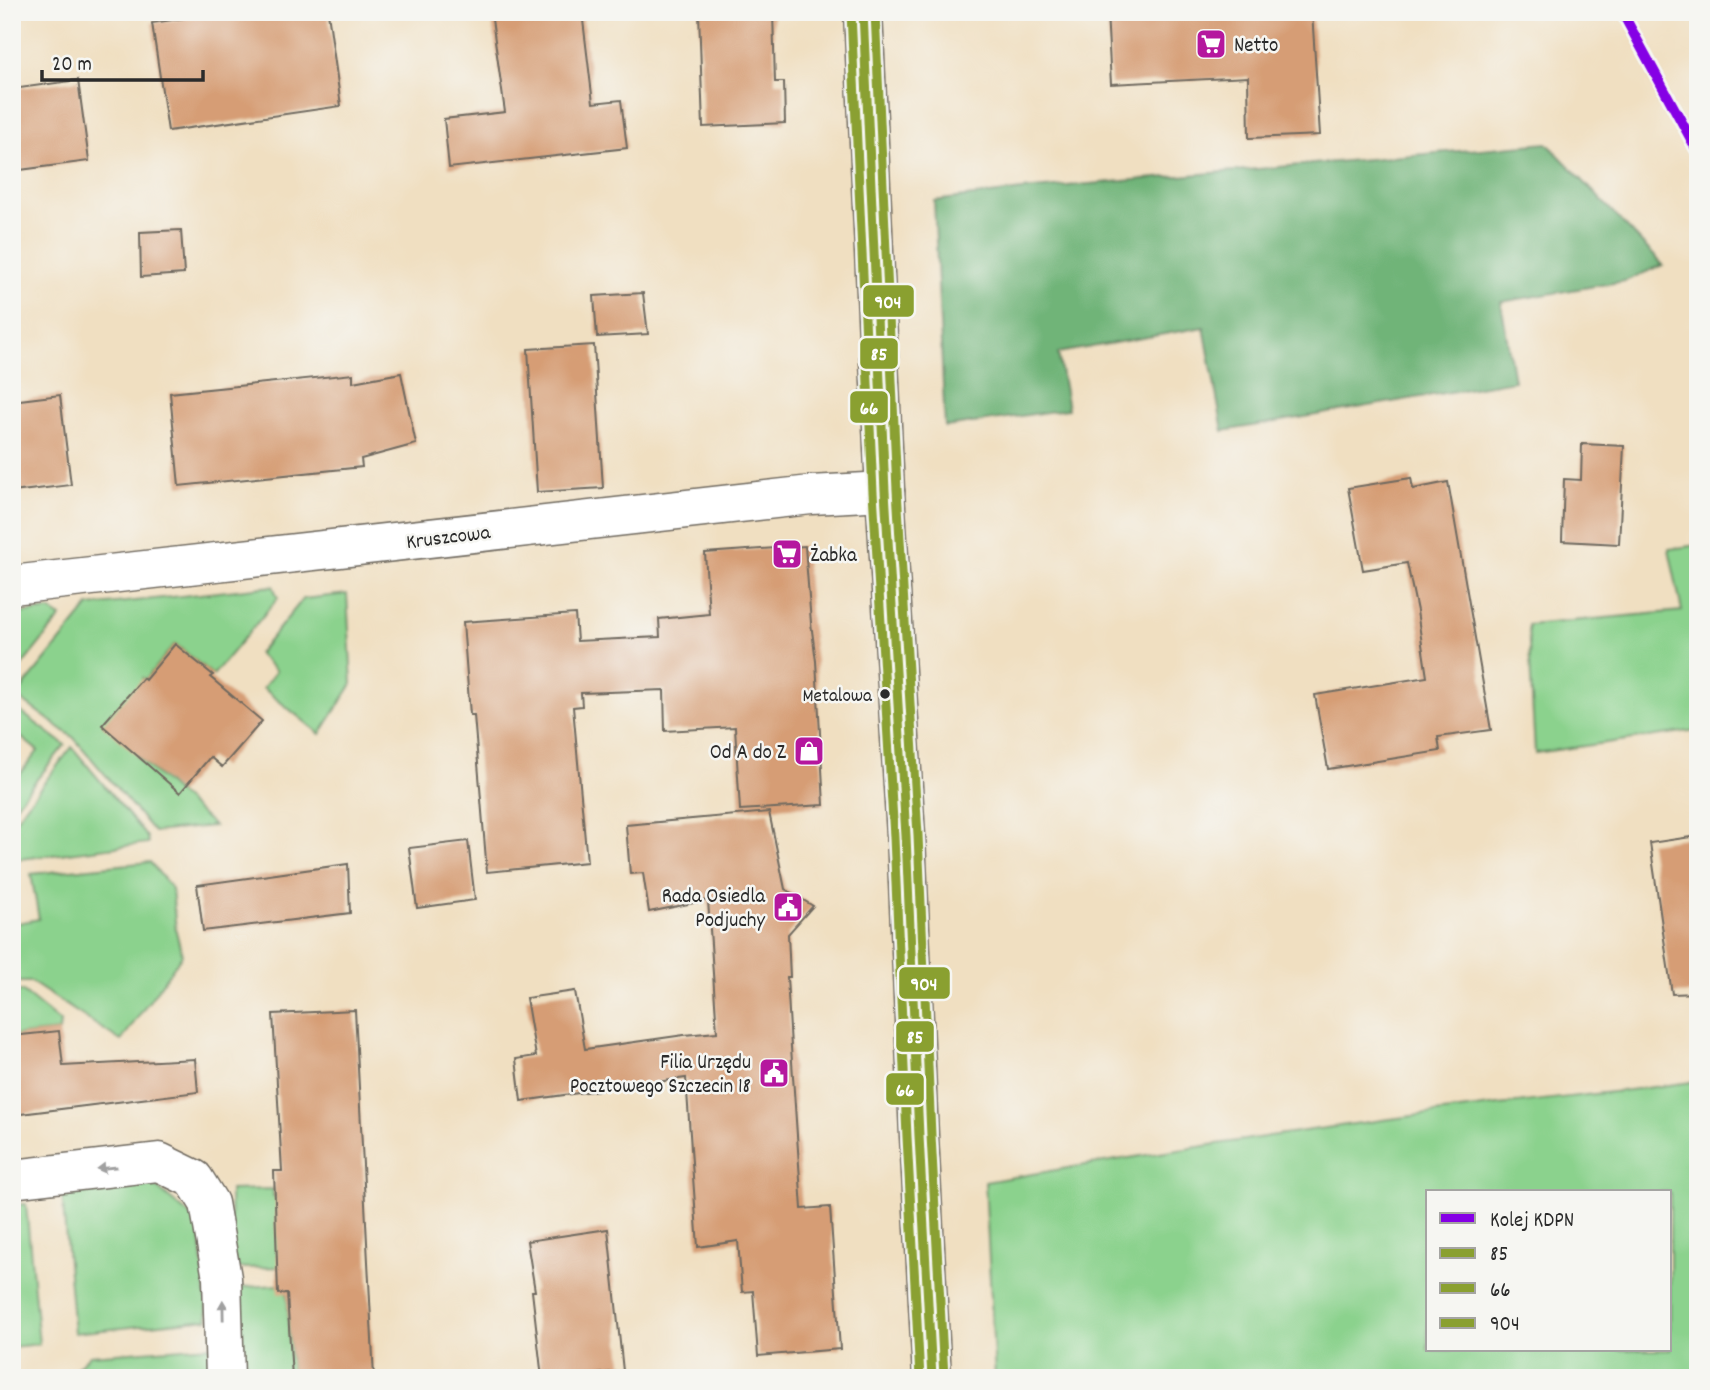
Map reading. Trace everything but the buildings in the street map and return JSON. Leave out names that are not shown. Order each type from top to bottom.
[{"type":"main road","points":[[863,12],[885,491],[906,826],[932,1378]]},
{"type":"main road","name":"Kruszcowa","points":[[12,585],[811,495],[885,491]]},
{"type":"main road","points":[[12,1179],[159,1162],[194,1179],[209,1203],[222,1278],[225,1378]]},
{"type":"green space","points":[[1547,143],[1663,265],[1625,281],[1501,302],[1514,381],[1223,431],[1204,327],[1058,353],[1068,409],[945,427],[934,201],[1022,190]]},
{"type":"green space","points":[[1698,545],[1698,730],[1535,753],[1528,625],[1682,611],[1669,549]]},
{"type":"green space","points":[[273,586],[278,598],[213,675],[175,644],[145,680],[143,678],[137,756],[214,826],[154,832],[74,738],[16,696],[89,606]]},
{"type":"green space","points":[[347,594],[352,684],[320,734],[263,688],[276,671],[258,654],[303,599]]},
{"type":"green space","points":[[49,610],[61,617],[12,678],[12,614]]},
{"type":"green space","points":[[13,706],[65,745],[12,810],[12,784],[38,751],[12,730]]},
{"type":"green space","points":[[72,747],[147,837],[148,843],[12,860],[12,824]]},
{"type":"green space","points":[[150,862],[172,889],[176,931],[182,955],[121,1041],[31,982],[12,982],[12,924],[39,919],[31,874]]},
{"type":"green space","points":[[22,991],[60,1022],[59,1031],[12,1036],[12,992]]},
{"type":"green space","points":[[1698,1081],[1698,1378],[995,1378],[985,1182],[1159,1153],[1482,1107]]},
{"type":"green space","points":[[148,1180],[199,1223],[208,1319],[74,1333],[62,1193]]},
{"type":"green space","points":[[273,1189],[273,1196],[283,1196],[287,1267],[238,1268],[231,1262],[230,1190]]},
{"type":"green space","points":[[26,1204],[39,1344],[12,1347],[12,1205]]},
{"type":"green space","points":[[278,1285],[287,1293],[292,1378],[238,1378],[233,1288]]},
{"type":"green space","points":[[210,1346],[212,1378],[70,1378],[71,1373],[90,1355]]},
{"type":"rail line","name":"KDPN","points":[[1622,12],[1698,152]]},
{"type":"transit line","name":"85","points":[[863,12],[885,491],[906,836],[932,1378]]},
{"type":"transit line","name":"904","points":[[875,12],[897,490],[918,835],[944,1377]]},
{"type":"transit line","name":"66","points":[[851,13],[873,492],[894,837],[920,1378]]},
{"type":"place","name":"Netto","points":[[1211,44]]},
{"type":"place","name":"Żabka","points":[[787,554]]},
{"type":"place","name":"Metalowa","points":[[885,694]]},
{"type":"place","name":"Od A do Z","points":[[809,751]]},
{"type":"place","name":"Rada Osiedla Podjuchy","points":[[788,907]]},
{"type":"place","name":"Filia Urzędu Pocztowego Szczecin 18","points":[[774,1073]]}]
